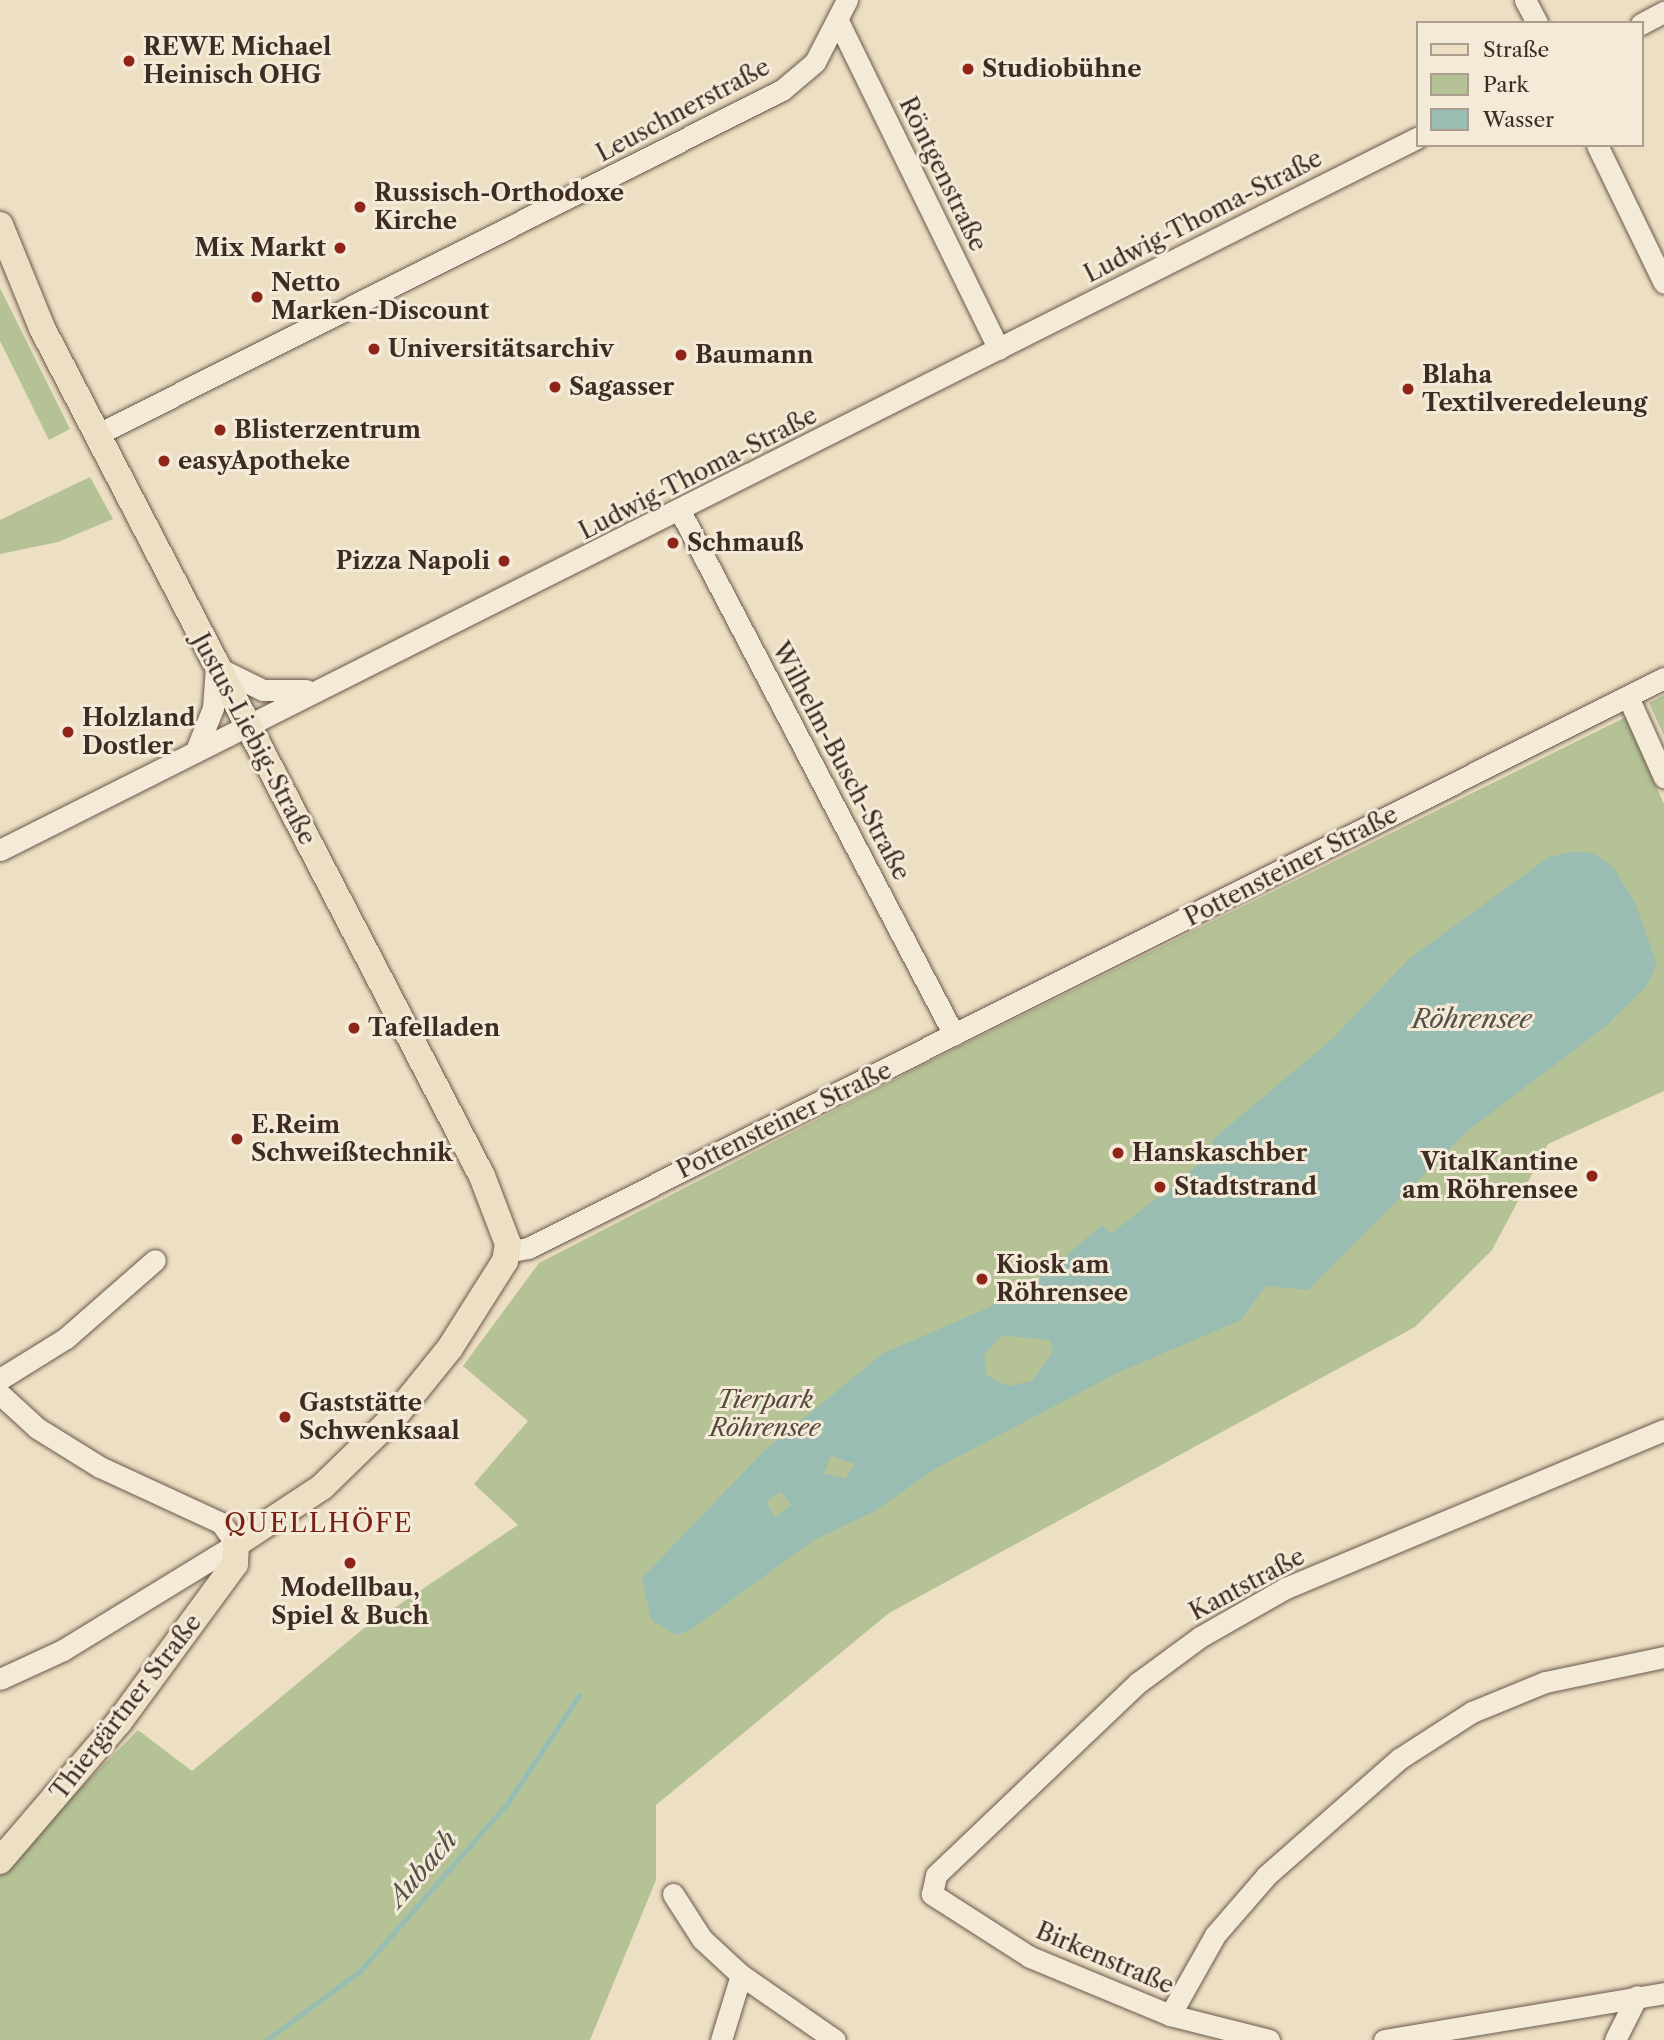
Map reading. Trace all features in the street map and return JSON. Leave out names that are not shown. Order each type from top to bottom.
[{"type":"main road","name":"Justus-Liebig-Straße","points":[[0,225],[20,282],[96,435],[487,1186],[503,1222],[507,1252]]},
{"type":"main road","points":[[236,1544],[322,1487],[381,1433],[450,1348],[507,1252]]},
{"type":"main road","name":"Thiergärtner Straße","points":[[0,1861],[119,1722],[234,1564],[236,1544]]},
{"type":"street","name":"Leuschnerstraße","points":[[96,435],[782,90],[815,62],[839,23],[847,0]]},
{"type":"street","points":[[1525,0],[1536,21]]},
{"type":"street","points":[[1643,23],[1664,12]]},
{"type":"street","name":"Röntgenstraße","points":[[839,23],[999,349]]},
{"type":"street","name":"Ludwig-Thoma-Straße","points":[[0,850],[247,722],[680,511],[1416,139]]},
{"type":"street","points":[[1598,147],[1664,283]]},
{"type":"street","name":"Wilhelm-Busch-Straße","points":[[680,511],[954,1035]]},
{"type":"street","points":[[197,748],[213,708],[216,667],[263,690],[319,688]]},
{"type":"street","name":"Pottensteiner Straße","points":[[507,1252],[528,1248],[1664,678]]},
{"type":"street","points":[[1628,697],[1664,776]]},
{"type":"street","points":[[0,1379],[66,1338],[155,1260]]},
{"type":"street","points":[[0,1394],[37,1428],[100,1467],[221,1523],[236,1544],[73,1644],[0,1679]]},
{"type":"street","name":"Kantstraße","points":[[932,1894],[936,1875],[954,1857],[1139,1682],[1200,1637],[1286,1588],[1664,1430]]},
{"type":"street","points":[[1170,2015],[1215,1935],[1266,1875],[1399,1759],[1472,1712],[1545,1682],[1664,1657]]},
{"type":"street","points":[[673,1894],[702,1939],[741,1975],[835,2040]]},
{"type":"street","name":"Birkenstraße","points":[[932,1894],[1030,1957],[1170,2015],[1269,2040]]},
{"type":"street","points":[[721,2040],[741,1975]]},
{"type":"street","points":[[1384,2040],[1664,1993]]},
{"type":"street","points":[[1615,2040],[1637,1996]]},
{"type":"green space","points":[[0,288],[70,429],[49,440],[0,341]]},
{"type":"green space","points":[[90,477],[113,519],[58,542],[0,554],[0,520]]},
{"type":"green space","points":[[1664,695],[1664,736],[1649,703]]},
{"type":"green space","name":"Tierpark Röhrensee","points":[[1626,717],[1664,804],[1664,1091],[1548,1144],[1492,1250],[1415,1327],[889,1613],[656,1805],[656,1880],[590,2040],[0,2040],[0,1869],[138,1730],[192,1771],[363,1629],[518,1525],[474,1484],[528,1421],[463,1366],[539,1263],[952,1050]]},
{"type":"water","name":"Röhrensee","points":[[1573,852],[1593,853],[1614,868],[1635,903],[1657,964],[1646,987],[1606,1026],[1466,1132],[1308,1290],[1266,1286],[1241,1320],[1117,1373],[933,1470],[875,1511],[814,1540],[690,1630],[677,1635],[651,1620],[642,1578],[764,1451],[882,1354],[1024,1292],[1102,1225],[1111,1234],[1216,1151],[1212,1140],[1330,1041],[1410,958],[1549,857]],"holes":[[[1002,1335],[1050,1340],[1053,1352],[1032,1381],[1008,1386],[986,1375],[984,1355]],[[831,1456],[855,1464],[845,1479],[824,1473]],[[781,1492],[791,1505],[775,1518],[766,1501]]]},
{"type":"waterway","name":"Aubach","points":[[266,2040],[360,1971],[506,1805],[579,1695]]},
{"type":"place","name":"REWE Michael Heinisch OHG","points":[[129,61]]},
{"type":"place","name":"Studiobühne","points":[[968,69]]},
{"type":"place","name":"Russisch-Orthodoxe Kirche","points":[[360,207]]},
{"type":"place","name":"Mix Markt","points":[[340,248]]},
{"type":"place","name":"Netto Marken-Discount","points":[[257,297]]},
{"type":"place","name":"Universitätsarchiv","points":[[374,349]]},
{"type":"place","name":"Baumann","points":[[681,355]]},
{"type":"place","name":"Sagasser","points":[[555,387]]},
{"type":"place","name":"Blaha Textilveredeleung","points":[[1408,389]]},
{"type":"place","name":"Blisterzentrum","points":[[220,430]]},
{"type":"place","name":"easyApotheke","points":[[164,461]]},
{"type":"place","name":"Schmauß","points":[[673,543]]},
{"type":"place","name":"Pizza Napoli","points":[[504,561]]},
{"type":"place","name":"Holzland Dostler","points":[[68,732]]},
{"type":"place","name":"Tafelladen","points":[[354,1028]]},
{"type":"place","name":"E.Reim Schweißtechnik","points":[[237,1139]]},
{"type":"place","name":"Hanskaschber","points":[[1118,1153]]},
{"type":"place","name":"VitalKantine am Röhrensee","points":[[1592,1176]]},
{"type":"place","name":"Stadtstrand","points":[[1160,1187]]},
{"type":"place","name":"Kiosk am Röhrensee","points":[[982,1279]]},
{"type":"place","name":"Gaststätte Schwenksaal","points":[[285,1417]]},
{"type":"place","name":"Modellbau, Spiel & Buch","points":[[350,1563]]},
{"type":"district","name":"QUELLHÖFE","points":[[319,1524]]}]
